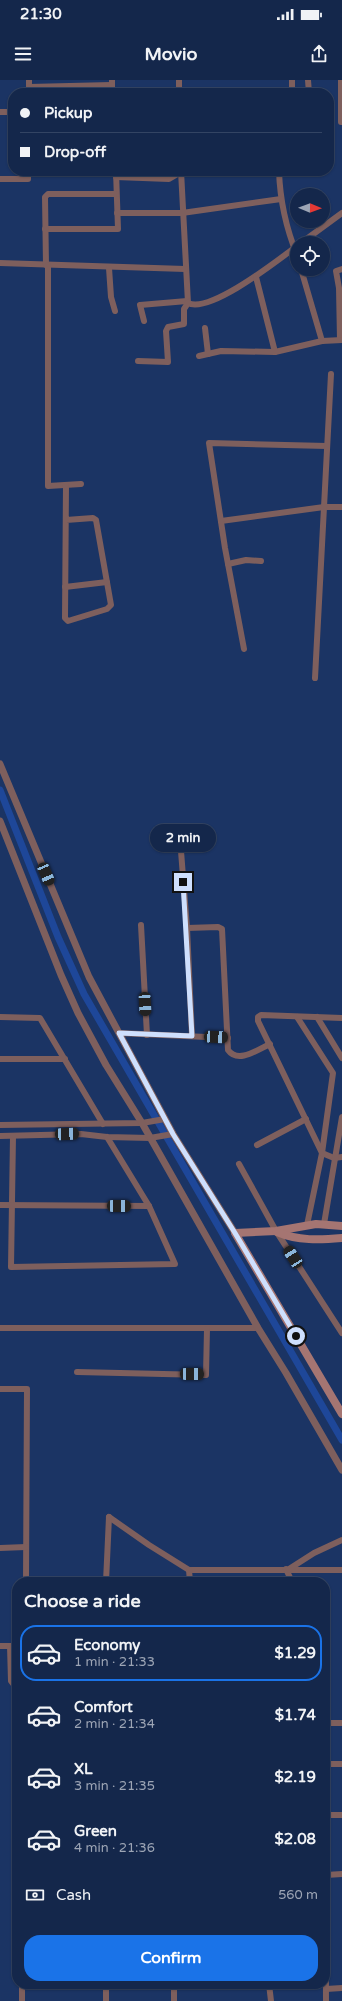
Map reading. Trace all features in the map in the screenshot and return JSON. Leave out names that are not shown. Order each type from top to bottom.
[{"type":"main road","points":[[342,1226],[324,1224],[276,1231],[235,1233],[342,1414]]},
{"type":"main road","points":[[276,1231],[294,1238],[317,1240],[342,1238]]},
{"type":"street","points":[[341,80],[341,122]]},
{"type":"street","points":[[29,87],[111,82]]},
{"type":"street","points":[[0,179],[28,179],[28,176]]},
{"type":"street","points":[[45,229],[118,229],[116,176]]},
{"type":"street","points":[[142,176],[169,178],[173,176]]},
{"type":"street","points":[[138,362],[168,362],[166,331],[168,327],[184,324],[184,309],[188,302],[181,176]]},
{"type":"street","points":[[279,176],[281,199],[293,236]]},
{"type":"street","points":[[81,484],[48,486],[47,265],[45,197],[48,194],[116,194]]},
{"type":"street","points":[[117,213],[182,213],[281,199]]},
{"type":"street","points":[[311,236],[342,213]]},
{"type":"street","points":[[144,320],[140,305],[188,302],[192,305],[203,303],[256,277],[290,252]]},
{"type":"street","points":[[0,263],[109,268],[185,269]]},
{"type":"street","points":[[109,268],[111,297],[115,312]]},
{"type":"street","points":[[200,356],[221,351],[275,352],[322,341],[341,340],[339,288],[336,271],[342,269]]},
{"type":"street","points":[[303,276],[322,341]]},
{"type":"street","points":[[256,277],[275,352]]},
{"type":"street","points":[[205,328],[208,354]]},
{"type":"street","points":[[315,678],[331,374]]},
{"type":"street","points":[[244,649],[228,564],[209,442],[327,446]]},
{"type":"street","points":[[66,485],[65,618],[68,621],[110,607],[110,603],[96,520],[93,518],[66,520]]},
{"type":"street","points":[[221,521],[324,507],[342,506]]},
{"type":"street","points":[[228,564],[246,560],[261,560]]},
{"type":"street","points":[[65,586],[107,582]]},
{"type":"street","points":[[0,764],[89,977],[170,1135],[235,1233]]},
{"type":"street","points":[[0,821],[78,1013],[106,1065],[153,1138],[258,1328],[342,1470]]},
{"type":"street","points":[[181,851],[187,928],[192,1036]]},
{"type":"street","points":[[141,925],[147,1035]]},
{"type":"street","points":[[187,928],[218,927],[222,929],[228,1050],[231,1054],[239,1057],[252,1053],[270,1044]]},
{"type":"street","points":[[342,1018],[261,1015],[258,1017],[258,1021],[322,1154],[334,1158],[342,1158]]},
{"type":"street","points":[[0,1017],[40,1018],[103,1124]]},
{"type":"street","points":[[297,1017],[333,1073],[322,1154],[307,1226]]},
{"type":"street","points":[[317,1017],[342,1058]]},
{"type":"street","points":[[119,1033],[228,1038]]},
{"type":"street","points":[[0,1059],[65,1059]]},
{"type":"street","points":[[324,1224],[342,1116]]},
{"type":"street","points":[[256,1145],[306,1119]]},
{"type":"street","points":[[0,1125],[144,1123],[163,1120]]},
{"type":"street","points":[[0,1136],[81,1134],[107,1137],[153,1138],[170,1135]]},
{"type":"street","points":[[13,1136],[11,1267],[176,1264],[149,1206],[107,1137]]},
{"type":"street","points":[[238,1164],[276,1231],[342,1333]]},
{"type":"street","points":[[0,1205],[149,1206]]},
{"type":"street","points":[[0,1328],[258,1328]]},
{"type":"street","points":[[76,1372],[206,1375],[207,1329]]},
{"type":"street","points":[[0,1389],[27,1389],[26,1577]]},
{"type":"street","points":[[106,1577],[109,1517],[148,1545],[190,1570],[342,1570]]},
{"type":"street","points":[[288,1569],[314,1553],[342,1540]]},
{"type":"street","points":[[0,1548],[26,1547]]},
{"type":"street","points":[[288,1569],[290,1577]]},
{"type":"street","points":[[190,1570],[190,1577]]},
{"type":"street","points":[[0,1646],[10,1646],[12,1682]]},
{"type":"street","points":[[330,1723],[342,1723]]},
{"type":"street","points":[[330,1764],[342,1764]]},
{"type":"street","points":[[330,1815],[342,1815]]},
{"type":"street","points":[[330,1875],[342,1874]]},
{"type":"street","points":[[330,1989],[342,1988]]},
{"type":"street","points":[[22,1989],[22,2001]]},
{"type":"street","points":[[106,1989],[106,2001]]},
{"type":"street","points":[[174,1989],[174,2001]]},
{"type":"street","points":[[270,1989],[271,2001]]},
{"type":"street","points":[[326,1989],[326,2001]]},
{"type":"waterway","points":[[0,790],[58,937],[84,994],[342,1440]]},
{"type":"route","points":[[183,882],[187,928],[192,1036],[119,1033],[173,1134],[235,1233],[296,1336]]}]
